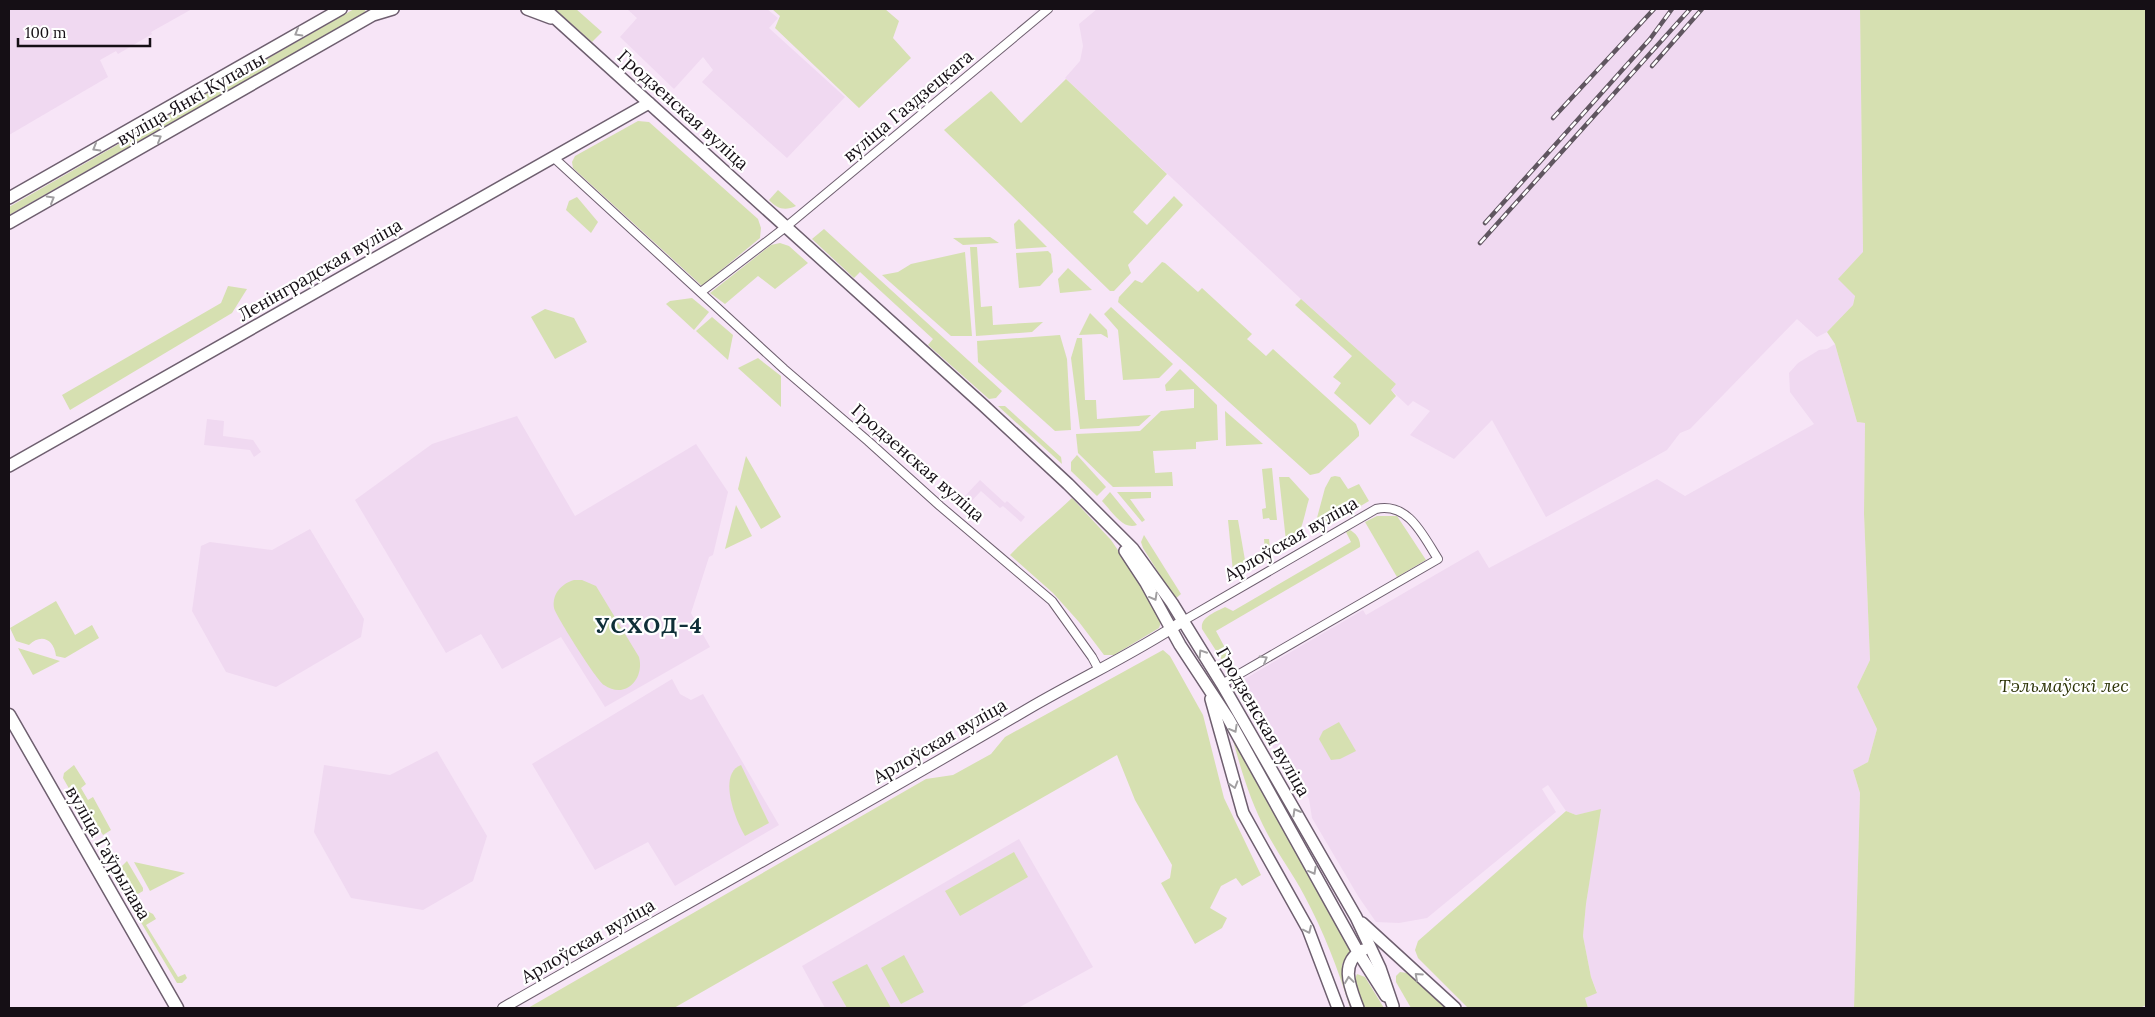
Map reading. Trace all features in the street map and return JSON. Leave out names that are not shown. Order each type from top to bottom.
[{"type":"main road","name":"вуліца Янкі Купалы","points":[[9,198],[340,9]]},
{"type":"main road","name":"вуліца Янкі Купалы","points":[[9,223],[373,15],[393,9]]},
{"type":"main road","name":"Гродзенская вуліца","points":[[527,9],[557,20]]},
{"type":"main road","name":"Гродзенская вуліца","points":[[545,9],[787,226],[1068,484],[1132,549],[1183,621],[1222,684],[1356,917],[1380,968],[1394,1007]]},
{"type":"main road","name":"Ленінградская вуліца","points":[[9,466],[649,103]]},
{"type":"main road","name":"Гродзенская вуліца","points":[[1110,526],[1146,582],[1171,629],[1228,718],[1358,952],[1394,1007]]},
{"type":"main road","name":"Гродзенская вуліца","points":[[1208,688],[1243,814],[1308,929],[1338,1008]]},
{"type":"main road","name":"вуліца Гаўрылава","points":[[9,715],[177,1008]]},
{"type":"main road","points":[[1356,917],[1455,1008]]},
{"type":"main road","points":[[1358,1008],[1347,976],[1350,964],[1358,952],[1370,946]]},
{"type":"street","name":"вуліца Газдзецкага","points":[[787,226],[1048,9]]},
{"type":"street","name":"Гродзенская вуліца","points":[[553,157],[784,369],[1052,601],[1092,657],[1099,670]]},
{"type":"street","points":[[701,292],[787,226]]},
{"type":"street","name":"Арлоўская вуліца","points":[[504,1008],[874,797],[957,752],[1036,704],[1171,629],[1370,512],[1382,508],[1394,508],[1409,517],[1438,559],[1222,684]]},
{"type":"shaded area","points":[[9,9],[192,9],[151,32],[152,34],[118,54],[116,51],[100,60],[108,77],[9,135]]},
{"type":"shaded area","points":[[627,9],[767,9],[778,18],[769,28],[845,97],[787,158],[702,82],[713,70],[703,57],[674,89],[620,37],[637,18]]},
{"type":"shaded area","points":[[1097,9],[1860,9],[1863,253],[1853,305],[1827,332],[1817,337],[1797,319],[1690,429],[1680,433],[1667,450],[1546,517],[1492,420],[1454,459],[1410,435],[1430,411],[1413,401],[1408,406],[1391,390],[1396,384],[1301,299],[1065,78],[1080,61],[1083,46],[1079,24]]},
{"type":"shaded area","points":[[1835,344],[1857,422],[1865,423],[1864,514],[1870,660],[1857,687],[1877,729],[1868,762],[1853,770],[1860,793],[1854,1008],[1588,1008],[1585,998],[1597,992],[1591,977],[1583,936],[1600,810],[1576,815],[1566,811],[1548,785],[1542,789],[1556,812],[1427,918],[1399,923],[1376,922],[1358,896],[1312,818],[1309,799],[1294,773],[1284,767],[1268,739],[1257,727],[1242,700],[1245,698],[1239,687],[1243,685],[1241,681],[1363,610],[1366,615],[1478,550],[1489,568],[1657,479],[1685,496],[1814,424],[1790,392],[1789,373],[1798,363],[1819,350],[1827,349]]},
{"type":"shaded area","points":[[517,416],[575,516],[696,444],[728,492],[713,555],[709,557],[691,613],[710,647],[605,707],[561,637],[502,669],[481,634],[446,653],[355,500],[432,444]]},
{"type":"shaded area","points":[[207,419],[224,421],[223,436],[253,440],[261,452],[254,457],[250,450],[204,445]]},
{"type":"shaded area","points":[[980,480],[1005,503],[1007,501],[1025,517],[1021,522],[1003,506],[1000,508],[981,491],[964,509],[954,500],[959,494],[963,498]]},
{"type":"shaded area","points":[[310,529],[364,619],[361,637],[276,687],[226,672],[192,611],[201,546],[210,542],[272,550]]},
{"type":"shaded area","points":[[672,679],[680,694],[691,700],[703,694],[779,825],[675,886],[648,842],[595,870],[532,764]]},
{"type":"shaded area","points":[[437,751],[487,836],[473,881],[423,910],[351,898],[314,832],[324,765],[390,775]]},
{"type":"shaded area","points":[[1019,839],[1093,967],[1018,1008],[825,1008],[802,966]]},
{"type":"green space","points":[[354,9],[364,9],[366,12],[9,215],[9,207]]},
{"type":"green space","points":[[555,9],[576,9],[602,32],[592,42]]},
{"type":"green space","points":[[772,9],[885,9],[899,21],[893,38],[911,58],[859,108],[775,28],[780,16]]},
{"type":"green space","name":"Тэльмаўскі лес","points":[[1860,9],[2146,9],[2146,1005],[2140,1008],[1854,1008],[1860,793],[1853,770],[1868,762],[1877,729],[1857,687],[1870,660],[1864,514],[1865,423],[1857,422],[1835,344],[1827,332],[1853,305],[1855,296],[1838,279],[1863,252]]},
{"type":"green space","points":[[1066,79],[1167,174],[1133,212],[1147,225],[1174,196],[1183,205],[1128,265],[1131,273],[1114,291],[1110,291],[944,130],[991,91],[1021,123]]},
{"type":"green space","points":[[638,121],[649,122],[758,219],[761,228],[760,238],[702,286],[573,168],[572,162],[575,156]]},
{"type":"green space","points":[[778,190],[796,206],[785,209],[772,203],[769,200]]},
{"type":"green space","points":[[577,197],[598,222],[591,233],[566,210],[569,201]]},
{"type":"green space","points":[[1019,219],[1047,247],[1016,249],[1014,224]]},
{"type":"green space","points":[[824,229],[1002,391],[996,398],[989,399],[928,345],[933,339],[860,272],[854,278],[812,239]]},
{"type":"green space","points":[[990,237],[999,243],[963,245],[953,238]]},
{"type":"green space","points":[[780,243],[789,246],[808,263],[775,289],[758,276],[725,304],[710,293],[771,245]]},
{"type":"green space","points":[[970,247],[977,247],[981,307],[992,306],[993,325],[1043,322],[1032,332],[976,336]]},
{"type":"green space","points":[[1048,251],[1051,254],[1053,272],[1040,286],[1019,288],[1016,253]]},
{"type":"green space","points":[[965,252],[972,336],[951,336],[882,275],[898,272],[911,264]]},
{"type":"green space","points":[[1162,262],[1198,292],[1202,288],[1252,334],[1247,339],[1266,356],[1273,349],[1356,424],[1359,436],[1319,473],[1310,475],[1118,302],[1119,297],[1135,280],[1142,283]]},
{"type":"green space","points":[[1068,268],[1092,290],[1060,293],[1058,279]]},
{"type":"green space","points":[[228,286],[247,289],[232,313],[70,410],[62,395],[221,303]]},
{"type":"green space","points":[[692,298],[709,312],[694,330],[666,304],[670,301]]},
{"type":"green space","points":[[1301,299],[1396,384],[1391,390],[1396,396],[1370,425],[1334,393],[1341,383],[1333,377],[1352,356],[1295,305]]},
{"type":"green space","points":[[1111,307],[1173,364],[1159,378],[1123,380],[1118,330],[1104,314]]},
{"type":"green space","points":[[545,309],[574,318],[587,342],[555,359],[531,317]]},
{"type":"green space","points":[[1090,313],[1107,330],[1108,338],[1101,334],[1079,335]]},
{"type":"green space","points":[[712,317],[733,335],[728,360],[696,331]]},
{"type":"green space","points":[[1060,335],[1067,359],[1071,430],[1055,431],[978,362],[977,341]]},
{"type":"green space","points":[[1077,338],[1082,338],[1085,400],[1096,400],[1097,419],[1151,415],[1139,426],[1080,429],[1071,358]]},
{"type":"green space","points":[[758,358],[781,376],[781,407],[738,368]]},
{"type":"green space","points":[[1180,369],[1217,405],[1218,440],[1196,442],[1196,449],[1153,451],[1155,473],[1172,472],[1173,486],[1113,487],[1078,453],[1076,434],[1140,431],[1161,411],[1194,408],[1194,389],[1166,391],[1165,385]]},
{"type":"green space","points":[[998,406],[1005,406],[1061,457],[1062,464]]},
{"type":"green space","points":[[1225,411],[1263,444],[1226,446]]},
{"type":"green space","points":[[1077,455],[1106,487],[1097,496],[1071,471],[1071,462]]},
{"type":"green space","points":[[746,456],[781,517],[761,529],[738,489]]},
{"type":"green space","points":[[1272,468],[1277,520],[1263,519],[1262,509],[1266,508],[1262,469]]},
{"type":"green space","points":[[1279,477],[1289,477],[1309,499],[1299,534],[1292,546],[1287,550]]},
{"type":"green space","points":[[1331,477],[1340,477],[1348,489],[1359,484],[1369,501],[1320,530],[1314,529],[1325,488]]},
{"type":"green space","points":[[1110,492],[1137,525],[1127,525],[1122,522],[1102,501]]},
{"type":"green space","points":[[1117,492],[1151,492],[1151,498],[1130,499],[1145,520],[1142,522]]},
{"type":"green space","points":[[1072,498],[1111,540],[1162,619],[1159,628],[1114,655],[1104,655],[1079,622],[1053,593],[1010,555]]},
{"type":"green space","points":[[736,505],[752,536],[725,549]]},
{"type":"green space","points":[[1377,516],[1397,516],[1426,560],[1397,577],[1365,522]]},
{"type":"green space","points":[[1228,520],[1238,520],[1245,560],[1256,559],[1265,553],[1264,539],[1269,539],[1271,557],[1254,564],[1236,575],[1233,572]]},
{"type":"green space","points":[[1350,530],[1358,537],[1360,547],[1216,631],[1231,659],[1224,663],[1202,629],[1203,621],[1225,607],[1233,611],[1351,542],[1346,532]]},
{"type":"green space","points":[[1144,535],[1181,594],[1175,599],[1143,548],[1141,542]]},
{"type":"green space","points":[[574,580],[582,580],[596,586],[639,657],[639,673],[632,685],[626,689],[612,689],[600,681],[556,613],[554,598],[558,590]]},
{"type":"green space","points":[[56,601],[75,635],[92,625],[99,638],[65,658],[56,656],[53,645],[46,640],[38,639],[29,645],[16,641],[10,628]]},
{"type":"green space","points":[[18,648],[60,661],[33,675]]},
{"type":"green space","points":[[1163,650],[1170,656],[1203,715],[1224,798],[1261,875],[1242,886],[1236,878],[1221,886],[1210,908],[1227,918],[1222,928],[1195,944],[1161,883],[1170,878],[1172,865],[1135,800],[1117,755],[674,1008],[528,1008],[926,779],[953,775],[991,754],[1005,737]]},
{"type":"green space","points":[[1228,721],[1352,952],[1342,964],[1342,970],[1352,1008],[1350,1008],[1341,979],[1318,923],[1300,887],[1271,841],[1254,806]]},
{"type":"green space","points":[[1339,722],[1356,751],[1340,759],[1331,760],[1319,739],[1323,731]]},
{"type":"green space","points":[[74,765],[86,784],[81,788],[88,800],[93,797],[111,830],[103,835],[90,814],[83,813],[63,778],[64,773]]},
{"type":"green space","points":[[741,765],[769,823],[745,836],[733,810],[729,788],[730,778],[734,770]]},
{"type":"green space","points":[[1601,809],[1586,904],[1583,936],[1591,977],[1597,993],[1585,998],[1588,1008],[1468,1008],[1418,958],[1415,950],[1418,941],[1566,811],[1576,815]]},
{"type":"green space","points":[[1014,852],[1028,877],[960,916],[945,891]]},
{"type":"green space","points":[[127,861],[143,888],[143,891],[133,897],[120,868]]},
{"type":"green space","points":[[134,862],[185,873],[150,891]]},
{"type":"green space","points":[[147,911],[153,914],[156,919],[146,925],[178,977],[185,974],[187,978],[182,983],[177,983],[139,919]]},
{"type":"green space","points":[[904,955],[924,992],[901,1004],[881,968]]},
{"type":"green space","points":[[867,964],[891,1008],[847,1008],[832,982]]},
{"type":"green space","points":[[1400,972],[1407,973],[1446,1008],[1411,1008],[1396,982],[1396,976]]},
{"type":"green space","points":[[1357,974],[1365,977],[1384,1008],[1364,1008],[1356,986]]},
{"type":"railway","points":[[1553,118],[1654,9]]},
{"type":"railway","points":[[1485,223],[1650,39],[1672,9]]},
{"type":"railway","points":[[1480,243],[1690,9]]},
{"type":"railway","points":[[1652,66],[1702,9]]},
{"type":"district","name":"УСХОД-4","points":[[649,625]]}]
